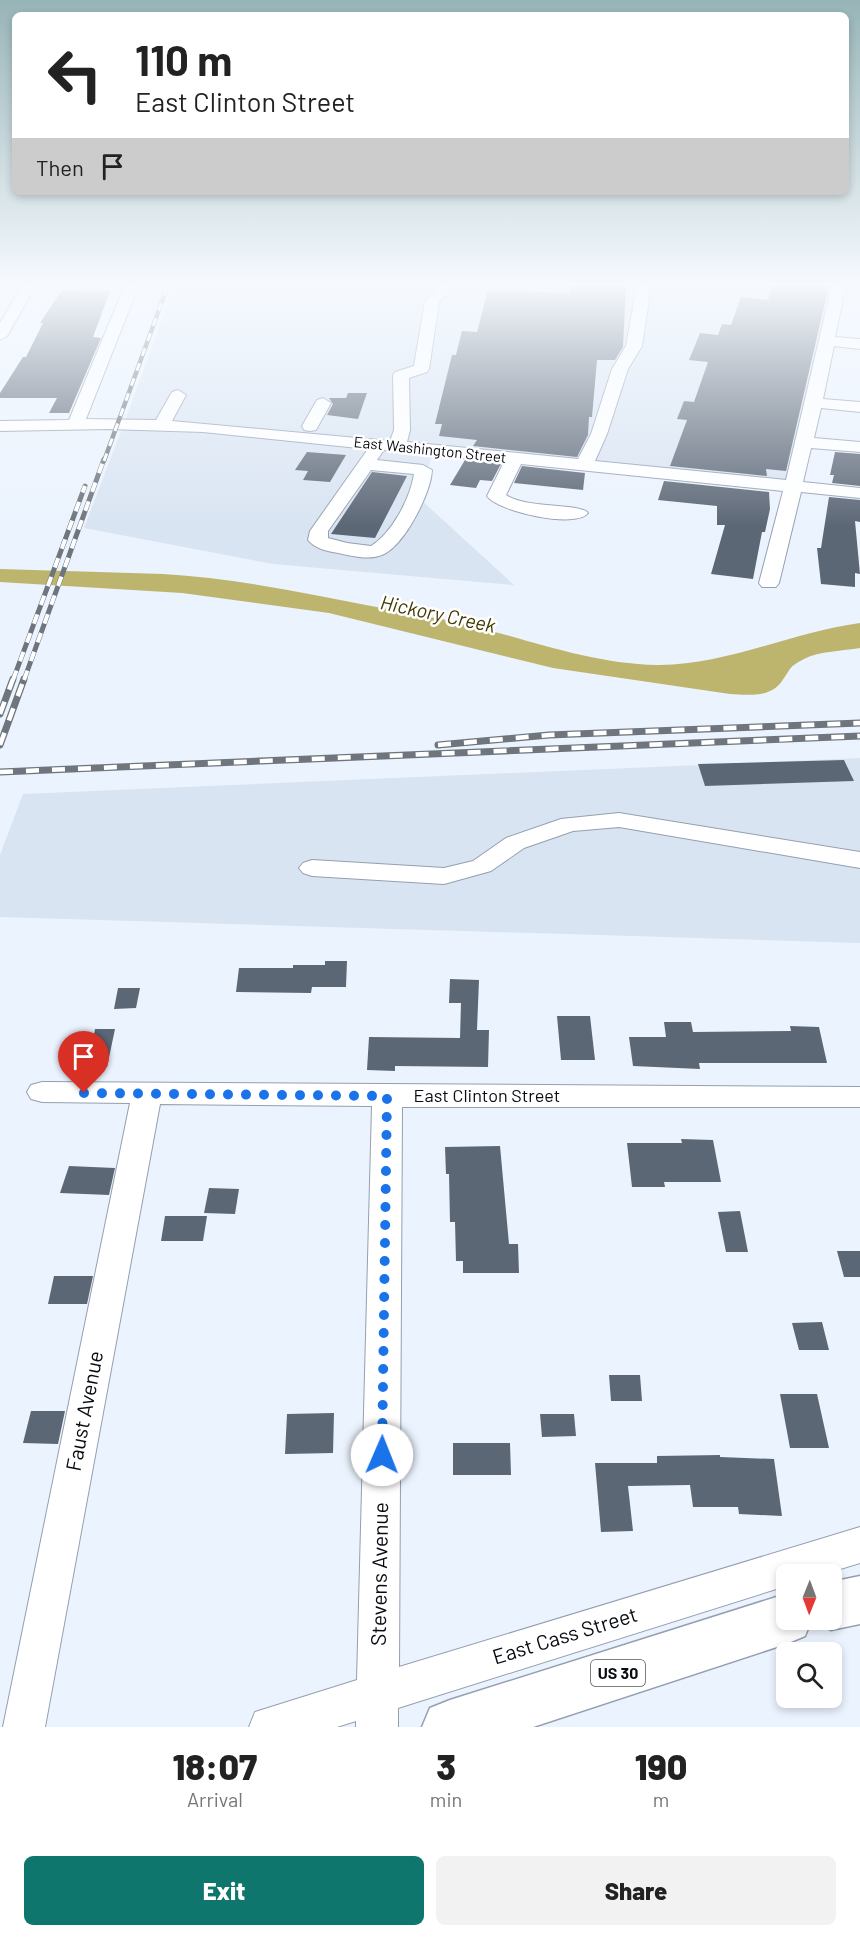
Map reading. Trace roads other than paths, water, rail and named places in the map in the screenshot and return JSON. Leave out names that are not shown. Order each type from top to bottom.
[{"type":"main road","points":[[842,1604],[860,1600]]},
{"type":"main road","name":"US 30","points":[[450,1727],[776,1622]]},
{"type":"street","points":[[76,423],[99,366]]},
{"type":"street","points":[[366,464],[423,470],[424,478],[420,490],[386,546],[375,551],[326,545],[318,540],[319,531],[366,464],[402,430],[401,375],[421,369],[422,366]]},
{"type":"street","points":[[584,465],[599,434],[622,366]]},
{"type":"street","points":[[769,583],[822,366]]},
{"type":"street","points":[[166,418],[178,394]]},
{"type":"street","points":[[814,403],[860,407]]},
{"type":"street","points":[[314,432],[323,404]]},
{"type":"street","name":"East Washington Street","points":[[0,426],[166,418],[190,427],[314,432],[388,445],[860,493]]},
{"type":"street","points":[[804,442],[860,447]]},
{"type":"street","points":[[515,458],[496,496],[510,505],[528,509],[579,513]]},
{"type":"street","points":[[312,868],[444,876],[482,866],[515,843],[570,824],[619,820],[860,860]]},
{"type":"street","name":"East Clinton Street","points":[[42,1092],[147,1095],[860,1096]]},
{"type":"street","name":"Faust Avenue","points":[[24,1727],[147,1095]]},
{"type":"street","name":"Stevens Avenue","points":[[377,1711],[387,1096]]},
{"type":"street","name":"East Cass Street","points":[[270,1727],[377,1711],[860,1545]]},
{"type":"railway","points":[[104,461],[139,366]]},
{"type":"railway","points":[[24,680],[104,459]]},
{"type":"railway","points":[[13,680],[85,486]]},
{"type":"railway","points":[[0,714],[13,679]]},
{"type":"railway","points":[[0,745],[24,679]]},
{"type":"railway","points":[[438,745],[549,735],[860,723]]},
{"type":"railway","points":[[0,772],[860,736]]},
{"type":"water label","name":"Hickory Creek","points":[[438,614]]}]
